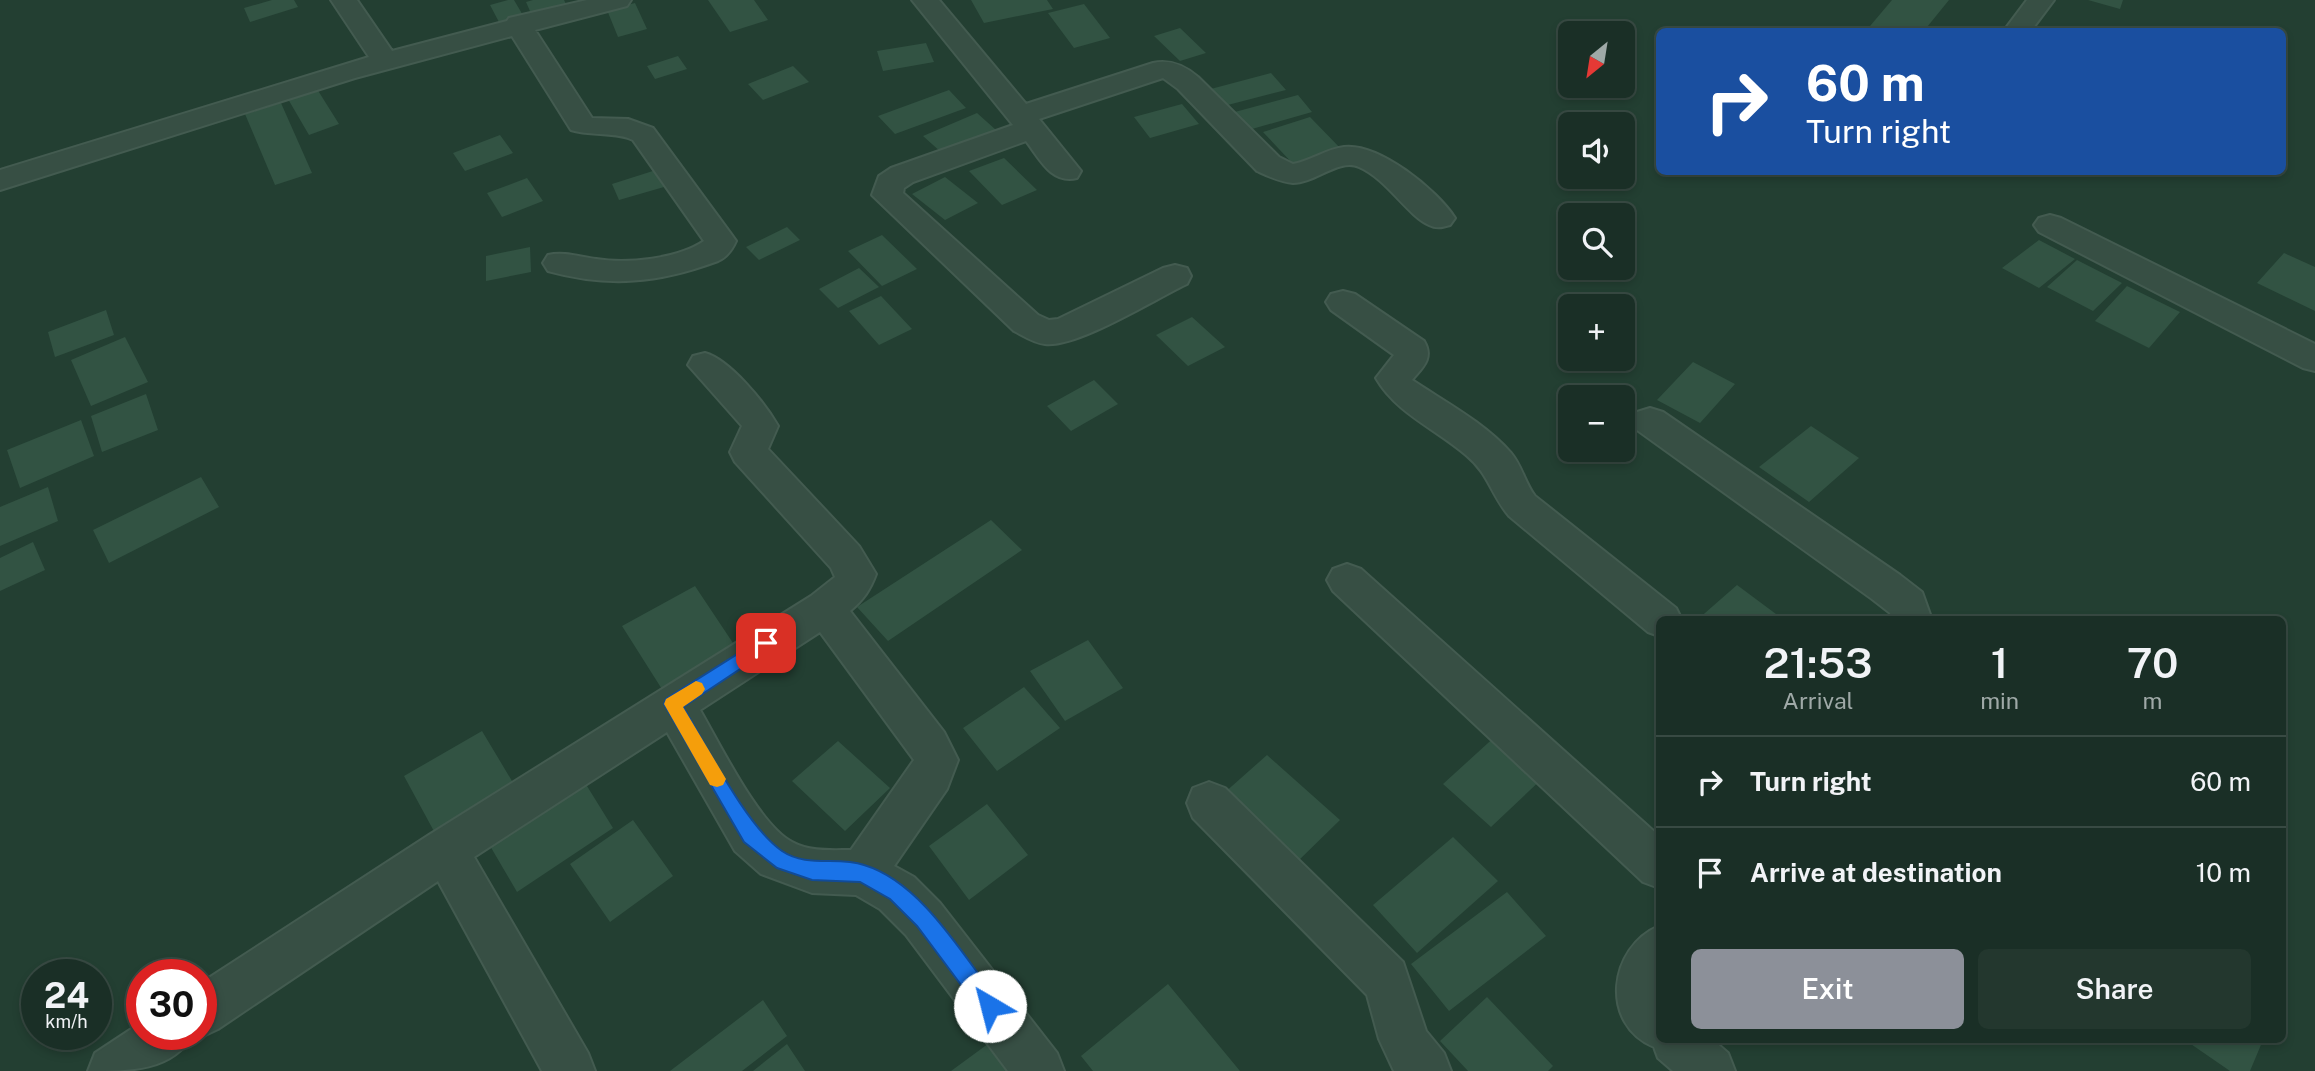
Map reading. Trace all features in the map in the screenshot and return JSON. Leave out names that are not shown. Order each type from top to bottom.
[{"type":"street","points":[[344,0],[384,61]]},
{"type":"street","points":[[0,180],[171,124],[384,61],[618,0]]},
{"type":"street","points":[[925,0],[1066,171]]},
{"type":"street","points":[[2019,28],[2041,0]]},
{"type":"street","points":[[518,24],[581,124],[591,128],[631,126],[643,134],[720,241],[712,251],[640,273],[612,273],[559,263]]},
{"type":"street","points":[[1175,276],[1063,331],[1045,332],[1026,323],[887,195],[890,183],[902,175],[1026,123],[1163,69],[1188,83],[1268,164],[1282,173],[1297,174],[1340,158],[1356,156],[1384,170],[1439,218]]},
{"type":"street","points":[[2050,225],[2315,359]]},
{"type":"street","points":[[1343,302],[1412,350],[1411,359],[1393,378],[1400,389],[1479,445],[1498,463],[1506,475],[1509,490],[1521,506],[1657,616]]},
{"type":"street","points":[[217,1001],[445,850],[825,608],[851,587],[856,575],[845,557],[748,452],[760,426],[754,416],[705,365]]},
{"type":"street","points":[[1650,421],[1886,587],[1908,604],[1911,616]]},
{"type":"street","points":[[1347,580],[1656,863]]},
{"type":"street","points":[[825,608],[929,746],[936,760],[931,775],[862,873]]},
{"type":"street","points":[[673,704],[751,836],[777,859],[812,871],[862,873],[897,893],[923,919],[1039,1071]]},
{"type":"street","points":[[1209,803],[1386,979],[1394,997],[1403,1041],[1415,1061],[1426,1071]]},
{"type":"street","points":[[445,850],[570,1071]]},
{"type":"street","points":[[1656,954],[1640,977],[1640,996],[1656,1020]]},
{"type":"street","points":[[1679,1043],[1710,1071]]},
{"type":"street","points":[[117,1070],[145,1050]]},
{"type":"building","points":[[272,0],[294,0],[298,7],[250,22],[244,8]]},
{"type":"building","points":[[514,0],[524,17],[500,24],[490,5]]},
{"type":"building","points":[[564,0],[568,8],[533,18],[526,2]]},
{"type":"building","points":[[708,0],[754,0],[768,20],[730,32]]},
{"type":"building","points":[[971,0],[1047,0],[1053,9],[984,23]]},
{"type":"building","points":[[1892,0],[1949,0],[1926,28],[1868,28]]},
{"type":"building","points":[[2088,0],[2123,0],[2120,9]]},
{"type":"building","points":[[635,3],[647,29],[618,37],[607,10]]},
{"type":"building","points":[[1084,4],[1110,38],[1074,48],[1048,13]]},
{"type":"building","points":[[1180,28],[1206,53],[1180,61],[1154,36]]},
{"type":"building","points":[[926,43],[934,62],[883,71],[877,51]]},
{"type":"building","points":[[678,56],[687,69],[655,79],[647,66]]},
{"type":"building","points":[[793,66],[809,82],[763,100],[748,84]]},
{"type":"building","points":[[1271,73],[1286,90],[1220,107],[1207,90]]},
{"type":"building","points":[[317,89],[339,124],[309,135],[288,99]]},
{"type":"building","points":[[949,90],[966,108],[895,134],[878,116]]},
{"type":"building","points":[[1298,95],[1312,112],[1245,131],[1231,113]]},
{"type":"building","points":[[281,103],[312,173],[275,185],[245,114]]},
{"type":"building","points":[[1182,104],[1199,124],[1150,138],[1134,117]]},
{"type":"building","points":[[977,113],[996,130],[942,153],[923,136]]},
{"type":"building","points":[[1310,117],[1343,151],[1295,166],[1263,132]]},
{"type":"building","points":[[500,135],[513,153],[465,171],[453,153]]},
{"type":"building","points":[[1004,158],[1037,190],[1002,205],[969,171]]},
{"type":"building","points":[[656,170],[664,187],[619,200],[612,184]]},
{"type":"building","points":[[945,177],[978,203],[945,220],[912,194]]},
{"type":"building","points":[[527,178],[543,201],[502,217],[487,193]]},
{"type":"building","points":[[787,227],[800,240],[759,260],[746,247]]},
{"type":"building","points":[[882,235],[917,269],[882,286],[848,251]]},
{"type":"building","points":[[2039,240],[2075,259],[2039,288],[2002,268]]},
{"type":"building","points":[[530,247],[531,272],[486,281],[486,256]]},
{"type":"building","points":[[2284,253],[2315,267],[2315,311],[2257,283]]},
{"type":"building","points":[[2077,260],[2122,283],[2093,311],[2047,287]]},
{"type":"building","points":[[859,268],[879,287],[838,308],[819,289]]},
{"type":"building","points":[[2127,286],[2180,312],[2149,348],[2095,321]]},
{"type":"building","points":[[881,296],[912,329],[879,345],[849,311]]},
{"type":"building","points":[[106,310],[114,335],[55,357],[48,332]]},
{"type":"building","points":[[1192,317],[1225,347],[1188,366],[1156,335]]},
{"type":"building","points":[[125,337],[148,382],[91,406],[71,360]]},
{"type":"building","points":[[1693,362],[1735,384],[1700,423],[1657,400]]},
{"type":"building","points":[[1094,380],[1118,404],[1071,431],[1047,406]]},
{"type":"building","points":[[146,394],[158,430],[102,452],[91,416]]},
{"type":"building","points":[[81,420],[94,456],[20,488],[7,450]]},
{"type":"building","points":[[1811,426],[1859,458],[1809,502],[1759,467]]},
{"type":"building","points":[[201,477],[219,507],[109,563],[93,530]]},
{"type":"building","points":[[48,487],[58,521],[0,546],[0,507]]},
{"type":"building","points":[[991,520],[1022,550],[888,641],[857,607]]},
{"type":"building","points":[[33,542],[45,570],[0,591],[0,558]]},
{"type":"building","points":[[1737,585],[1779,616],[1702,616]]},
{"type":"building","points":[[695,586],[739,652],[665,694],[622,626]]},
{"type":"building","points":[[1088,640],[1123,688],[1065,721],[1030,671]]},
{"type":"building","points":[[1024,687],[1060,728],[997,771],[963,728]]},
{"type":"building","points":[[482,731],[515,786],[436,835],[404,776]]},
{"type":"building","points":[[1499,733],[1547,774],[1491,827],[1443,784]]},
{"type":"building","points":[[838,741],[890,788],[845,831],[792,781]]},
{"type":"building","points":[[1267,755],[1340,820],[1297,862],[1223,794]]},
{"type":"building","points":[[582,778],[613,828],[517,892],[486,839]]},
{"type":"building","points":[[987,804],[1028,855],[969,900],[929,846]]},
{"type":"building","points":[[633,820],[673,876],[610,922],[570,864]]},
{"type":"building","points":[[1453,837],[1498,881],[1417,953],[1373,905]]},
{"type":"building","points":[[1507,892],[1546,936],[1449,1011],[1411,964]]},
{"type":"building","points":[[1168,984],[1240,1071],[1093,1071],[1081,1056]]},
{"type":"building","points":[[1487,997],[1553,1066],[1548,1071],[1468,1071],[1440,1041]]},
{"type":"building","points":[[763,1000],[787,1036],[742,1071],[670,1071]]},
{"type":"building","points":[[996,1038],[1017,1071],[951,1071]]},
{"type":"building","points":[[2189,1043],[2262,1043],[2250,1071],[2230,1071]]},
{"type":"building","points":[[787,1044],[805,1071],[753,1071]]},
{"type":"slow traffic","points":[[696,689],[673,704],[717,779]]},
{"type":"route","points":[[766,643],[673,704],[751,836],[777,859],[812,871],[862,873],[897,893],[923,919],[990,1006]]}]
